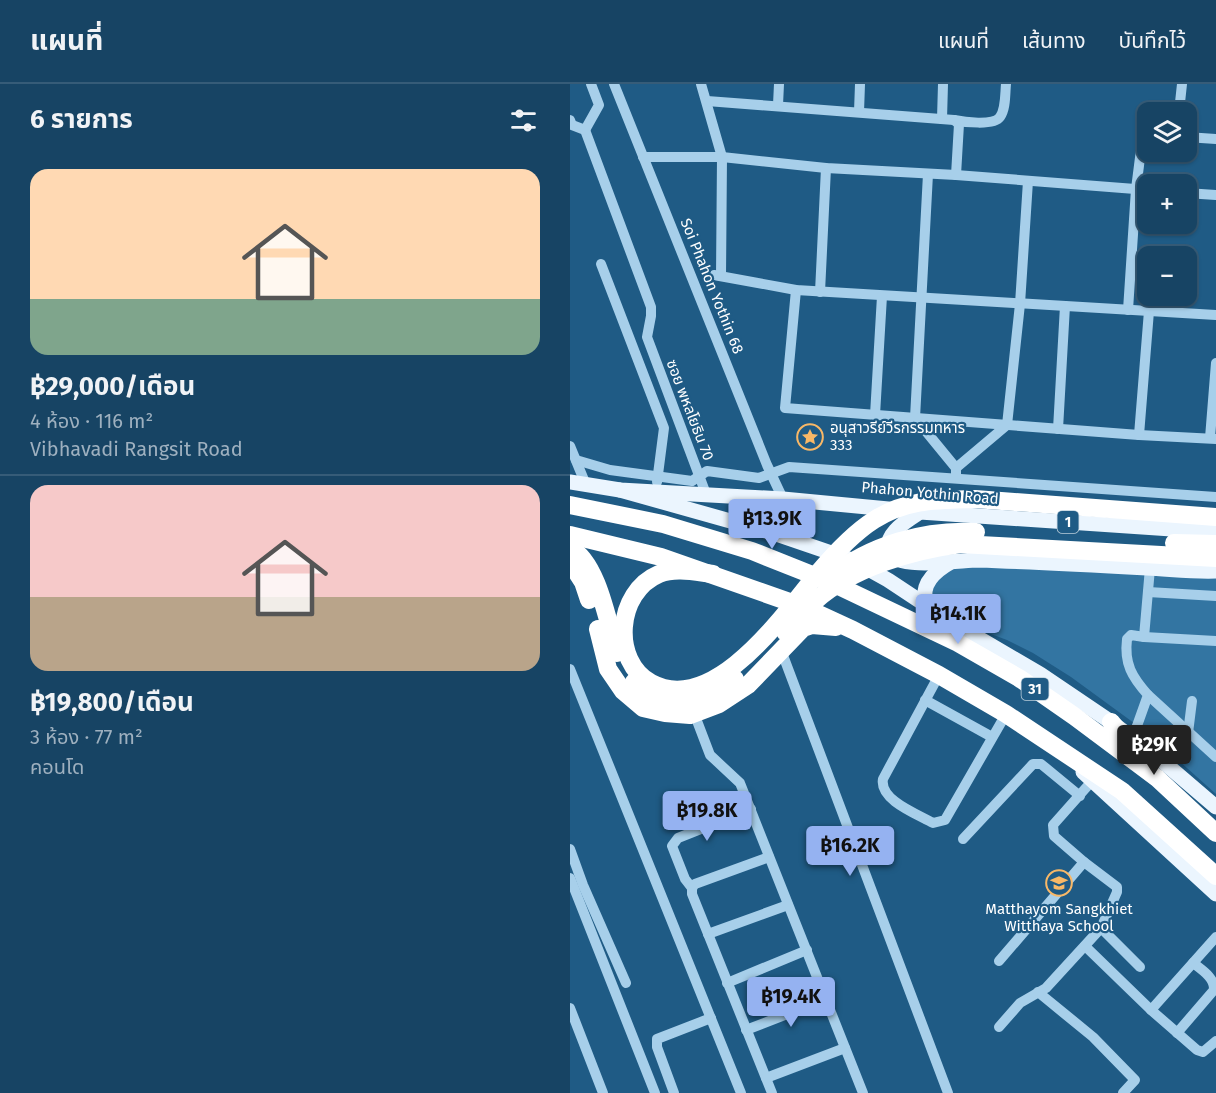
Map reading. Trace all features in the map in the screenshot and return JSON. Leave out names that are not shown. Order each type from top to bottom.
[{"type":"highway","points":[[713,574],[672,571],[660,574],[640,587],[632,599],[626,610],[622,629],[627,652],[640,674],[651,682],[662,687],[679,689],[697,687],[713,680],[741,661],[793,606],[818,573],[849,539],[874,520],[909,503],[975,499],[1216,517]]},
{"type":"highway","name":"31","points":[[570,505],[663,524],[752,551],[830,582],[958,643],[1019,678],[1157,778],[1216,833]]},
{"type":"highway","points":[[570,514],[687,542],[756,563],[823,588],[945,646],[1022,691],[1107,748],[1216,841]]},
{"type":"highway","points":[[793,606],[833,574],[860,558],[908,539],[935,534],[966,532],[1185,549],[1216,558]]},
{"type":"highway","points":[[570,533],[662,557],[713,574]]},
{"type":"highway","points":[[570,533],[718,567],[795,596],[870,629],[990,694],[1051,732],[1102,768],[1145,803],[1216,867]]},
{"type":"highway","points":[[570,548],[587,562],[617,654],[626,673],[641,691],[658,700],[677,702],[703,698],[717,692],[746,670],[816,600],[850,579],[880,563],[931,548],[962,544],[1185,549],[1216,544]]},
{"type":"highway","points":[[570,562],[583,582],[608,669],[623,692],[643,708],[664,713],[694,713],[719,704],[748,685],[803,628],[812,625],[853,630]]},
{"type":"highway","name":"31","points":[[713,574],[801,606],[853,630],[939,675],[1006,714],[1122,791],[1216,876]]},
{"type":"highway","points":[[1111,722],[1157,778]]},
{"type":"main road","name":"Phahon Yothin Road","points":[[570,482],[620,490],[657,484],[706,494],[920,512],[1216,532]]},
{"type":"main road","name":"31","points":[[620,490],[812,545],[852,560],[926,604],[952,623],[1040,674],[1111,722],[1133,737],[1216,807]]},
{"type":"main road","points":[[920,512],[905,522],[891,537],[890,553],[894,558],[903,562],[954,561],[1216,571]]},
{"type":"main road","points":[[926,604],[924,596],[929,579],[954,561]]},
{"type":"main road","name":"31","points":[[1049,742],[1216,894]]},
{"type":"street","points":[[571,124],[585,130],[599,105],[591,84]]},
{"type":"street","name":"Soi Phahon Yothin 68","points":[[614,84],[783,499]]},
{"type":"street","points":[[701,84],[722,157],[718,276],[796,291],[1216,315]]},
{"type":"street","points":[[778,105],[779,84]]},
{"type":"street","points":[[859,112],[860,84]]},
{"type":"street","points":[[944,84],[948,119]]},
{"type":"street","points":[[707,101],[948,119],[969,123],[995,121],[1000,118],[1006,84]]},
{"type":"street","points":[[1180,102],[1182,84]]},
{"type":"street","points":[[948,119],[959,124],[956,175]]},
{"type":"street","name":"ซอย พหลโยธิน 70","points":[[585,130],[651,307],[647,338],[706,494]]},
{"type":"street","points":[[1197,138],[1216,139]]},
{"type":"street","points":[[644,157],[722,157],[826,168],[956,175],[1137,190]]},
{"type":"street","points":[[820,292],[826,168]]},
{"type":"street","points":[[928,174],[915,418],[956,473]]},
{"type":"street","points":[[956,473],[1008,425],[1020,304],[1028,181]]},
{"type":"street","points":[[1197,194],[1216,195]]},
{"type":"street","points":[[1128,310],[1137,233]]},
{"type":"street","points":[[601,264],[664,428],[657,484]]},
{"type":"street","points":[[796,291],[785,408],[1139,435],[1213,438],[1216,363]]},
{"type":"street","points":[[875,415],[882,296]]},
{"type":"street","points":[[1058,429],[1065,306]]},
{"type":"street","points":[[1139,435],[1149,311]]},
{"type":"street","points":[[570,446],[586,485]]},
{"type":"street","points":[[576,460],[657,484],[692,481],[707,471],[759,478],[789,466],[956,473],[1216,497]]},
{"type":"street","points":[[1143,636],[1150,568]]},
{"type":"street","points":[[1148,592],[1216,596]]},
{"type":"street","points":[[1216,641],[1131,635],[1127,639],[1125,653],[1128,668],[1148,695],[1216,757]]},
{"type":"street","points":[[781,650],[948,1093]]},
{"type":"street","points":[[570,669],[741,1093]]},
{"type":"street","points":[[939,675],[883,779],[884,792],[889,798],[933,823],[945,820],[1006,714]]},
{"type":"street","points":[[1133,737],[1148,695]]},
{"type":"street","points":[[925,700],[992,737]]},
{"type":"street","points":[[1188,733],[1192,701]]},
{"type":"street","points":[[694,713],[710,754],[740,783],[863,1093]]},
{"type":"street","points":[[963,839],[1033,764],[1041,764],[1080,796]]},
{"type":"street","points":[[999,1027],[1020,1003],[1046,988],[1101,928],[1117,892],[1117,887],[1054,836],[1053,825],[1092,781]]},
{"type":"street","points":[[751,809],[678,837],[672,846],[685,879],[692,888],[692,894],[771,1093]]},
{"type":"street","points":[[570,849],[591,904],[626,983]]},
{"type":"street","points":[[692,888],[695,884],[769,857]]},
{"type":"street","points":[[999,961],[1084,862]]},
{"type":"street","points":[[570,878],[655,1093]]},
{"type":"street","points":[[708,934],[788,904]]},
{"type":"street","points":[[1101,928],[1140,967]]},
{"type":"street","points":[[1151,1010],[1216,937]]},
{"type":"street","points":[[1085,946],[1151,1010],[1197,1050],[1203,1052],[1216,1041]]},
{"type":"street","points":[[727,983],[807,951]]},
{"type":"street","points":[[1177,1033],[1214,990],[1211,979],[1193,963]]},
{"type":"street","points":[[1038,992],[1093,1037],[1135,1080],[1123,1093]]},
{"type":"street","points":[[746,1030],[826,999]]},
{"type":"street","points":[[570,1008],[603,1093]]},
{"type":"street","points":[[674,1093],[657,1047],[657,1039],[711,1018]]},
{"type":"street","points":[[766,1078],[845,1048]]},
{"type":"shaded area","points":[[959,562],[1216,575],[1216,794],[1149,734],[1071,677],[1007,640],[953,623],[926,594],[936,572]]},
{"type":"place","name":"อนุสาวรีย์วีรกรรมทหาร 333","points":[[810,437]]},
{"type":"place","name":"Matthayom Sangkhiet Witthaya School","points":[[1059,883]]}]
